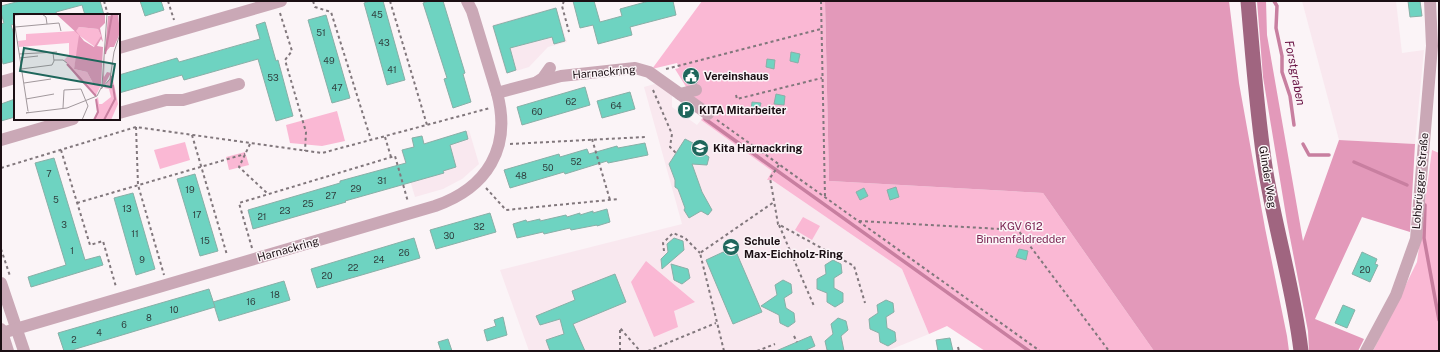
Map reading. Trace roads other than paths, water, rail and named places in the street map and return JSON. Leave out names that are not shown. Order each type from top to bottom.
[{"type":"main road","name":"Glinder Weg","points":[[1248,1],[1255,80],[1266,172],[1292,297],[1301,351]]},
{"type":"street","name":"Harnackring","points":[[2,331],[411,213],[453,200],[464,193],[479,180],[490,164],[499,144],[501,134],[501,105],[472,11],[467,1]]},
{"type":"street","name":"Lohbrügger Straße","points":[[1366,351],[1396,296],[1416,239],[1432,46],[1430,1]]},
{"type":"street","points":[[120,48],[279,2]]},
{"type":"street","name":"Harnackring","points":[[534,83],[543,78],[550,68]]},
{"type":"street","name":"Harnackring","points":[[497,93],[571,74],[635,68],[647,71],[651,79],[678,94],[703,112]]},
{"type":"street","points":[[1,82],[14,78]]},
{"type":"street","points":[[120,114],[166,100],[183,100],[239,84]]},
{"type":"street","points":[[678,94],[696,90]]},
{"type":"street","points":[[1,140],[70,120]]},
{"type":"street","points":[[1,283],[24,351]]},
{"type":"street","points":[[2,331],[8,351]]},
{"type":"waterway","name":"Forstgraben","points":[[1274,1],[1277,6],[1276,28],[1282,56],[1282,72],[1290,96],[1294,125]]},
{"type":"waterway","points":[[705,119],[1029,351]]},
{"type":"waterway","name":"Forstgraben","points":[[1303,144],[1309,155],[1329,155]]},
{"type":"waterway","name":"Forstgraben","points":[[1354,162],[1407,185]]},
{"type":"waterway","name":"Forstgraben","points":[[1425,205],[1424,238],[1439,320]]},
{"type":"place","name":"Vereinshaus","points":[[691,76]]},
{"type":"place","name":"KITA Mitarbeiter","points":[[686,110]]},
{"type":"place","name":"Kita Harnackring","points":[[700,148]]},
{"type":"place","name":"Schule Max-Eichholz-Ring","points":[[731,247]]},
{"type":"park label","name":"KGV 612 Binnenfeldredder","points":[[1021,232]]}]
